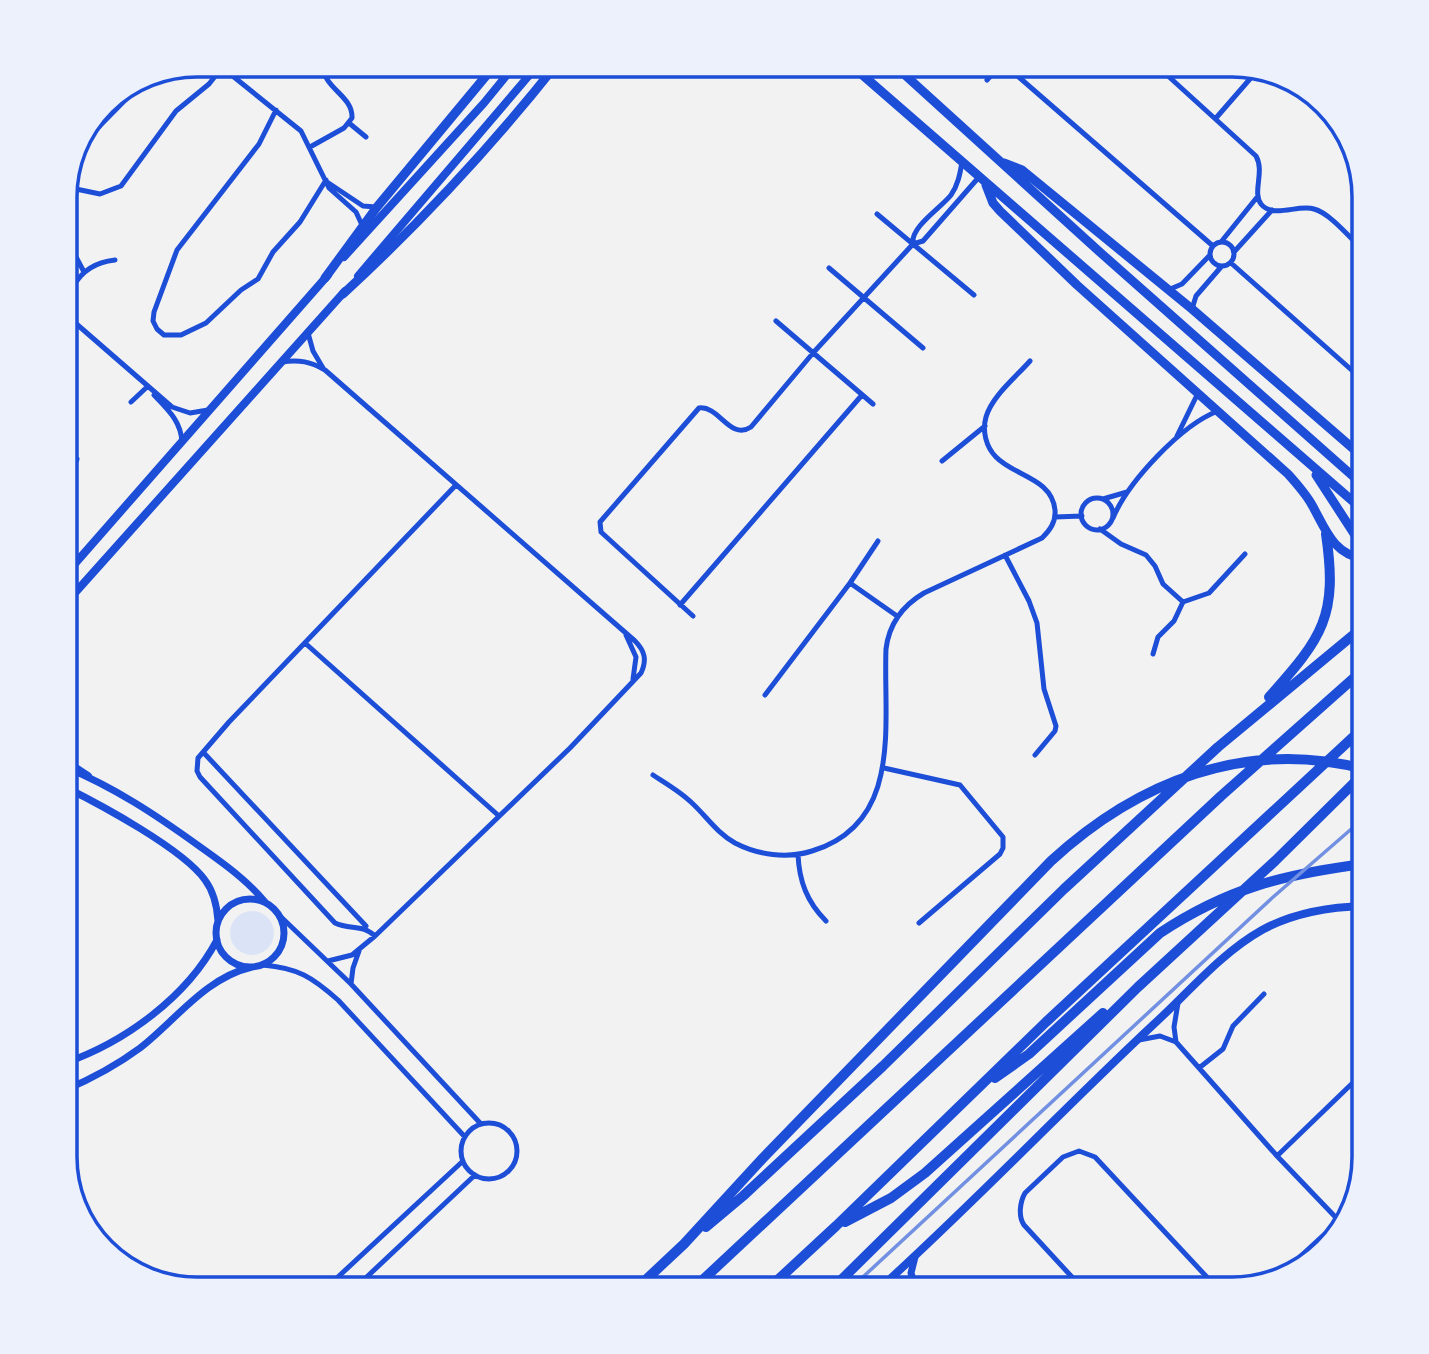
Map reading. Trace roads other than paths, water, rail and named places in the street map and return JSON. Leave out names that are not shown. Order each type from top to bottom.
[{"type":"highway","points":[[1245,723],[1301,661],[1321,627],[1331,588],[1326,534]]},
{"type":"highway","points":[[649,1277],[743,1196],[883,1066],[1055,898],[1245,723],[1352,636]]},
{"type":"highway","points":[[706,1277],[1221,796],[1352,680]]},
{"type":"highway","points":[[781,1277],[1046,1021],[1352,738]]},
{"type":"highway","points":[[684,1244],[763,1158],[1066,846],[1117,809],[1153,789],[1213,768],[1254,761],[1317,761],[1352,768]]},
{"type":"highway","points":[[844,1277],[1138,987],[1275,861],[1352,783]]},
{"type":"highway","points":[[982,1084],[1028,1054],[1160,933],[1220,899],[1263,882],[1352,866]]},
{"type":"highway","points":[[836,1226],[873,1209],[917,1179],[1087,1026],[1138,987]]},
{"type":"main road","points":[[325,278],[377,207],[485,77]]},
{"type":"main road","points":[[77,561],[505,77]]},
{"type":"main road","points":[[77,590],[343,294],[528,77]]},
{"type":"main road","points":[[343,294],[395,246],[474,164],[546,77]]},
{"type":"main road","points":[[865,77],[1352,501]]},
{"type":"main road","points":[[907,77],[1352,475]]},
{"type":"main road","points":[[1002,163],[1022,170],[1192,309],[1352,448]]},
{"type":"main road","points":[[983,180],[993,203],[1000,211],[1077,285],[1295,481],[1311,503],[1326,534],[1338,548],[1352,557]]},
{"type":"main road","points":[[1310,465],[1352,530]]},
{"type":"main road","points":[[77,769],[88,776]]},
{"type":"main road","points":[[892,1277],[1136,1041],[1240,945],[1264,929],[1281,922],[1316,911],[1352,906]]},
{"type":"street","points":[[77,189],[100,194],[121,186],[176,111],[201,91],[212,77]]},
{"type":"street","points":[[235,77],[294,124],[310,147],[331,191],[356,212],[362,226]]},
{"type":"street","points":[[310,147],[349,123],[352,118],[351,107],[326,77]]},
{"type":"street","points":[[987,80],[990,77]]},
{"type":"street","points":[[1016,77],[1213,246]]},
{"type":"street","points":[[1170,77],[1256,156],[1261,171],[1258,196],[1261,204],[1272,210],[1306,207],[1317,209],[1352,240]]},
{"type":"street","points":[[1216,118],[1250,79]]},
{"type":"street","points":[[107,118],[118,107]]},
{"type":"street","points":[[276,110],[259,144],[177,250],[154,312],[153,321],[157,329],[164,335],[173,336],[194,330],[258,279],[273,252],[300,222],[327,181]]},
{"type":"street","points":[[349,123],[366,137]]},
{"type":"street","points":[[913,244],[914,233],[949,198],[956,187],[962,162]]},
{"type":"street","points":[[693,616],[601,532],[600,522],[699,408],[709,409],[737,431],[748,430],[813,353],[913,244],[923,241],[956,204],[983,180]]},
{"type":"street","points":[[327,181],[363,206],[377,207]]},
{"type":"street","points":[[1168,290],[1182,284],[1210,255],[1213,246],[1221,242],[1258,196]]},
{"type":"street","points":[[949,198],[956,204]]},
{"type":"street","points":[[1231,263],[1234,252],[1272,210]]},
{"type":"street","points":[[877,214],[974,295]]},
{"type":"street","points":[[1221,242],[1231,246],[1234,252]]},
{"type":"street","points":[[1210,255],[1215,264],[1221,267]]},
{"type":"street","points":[[77,258],[85,272]]},
{"type":"street","points":[[77,283],[85,272],[99,263],[115,260]]},
{"type":"street","points":[[1192,309],[1196,296],[1221,267],[1231,263]]},
{"type":"street","points":[[1231,263],[1352,370]]},
{"type":"street","points":[[829,268],[923,348]]},
{"type":"street","points":[[776,321],[873,404]]},
{"type":"street","points":[[77,325],[172,407],[181,411],[210,410]]},
{"type":"street","points":[[308,333],[313,351],[325,370]]},
{"type":"street","points":[[279,363],[301,360],[325,370],[640,646],[645,659],[641,673],[570,748],[375,936],[359,951],[328,961]]},
{"type":"street","points":[[653,775],[689,800],[717,830],[734,842],[765,853],[798,854],[829,845],[855,826],[874,799],[884,768],[886,649],[889,632],[897,616],[924,593],[1042,538],[1053,525],[1053,499],[1048,492],[995,456],[987,442],[985,426],[993,403],[1030,361]]},
{"type":"street","points":[[131,402],[147,387]]},
{"type":"street","points":[[147,387],[175,417],[182,442]]},
{"type":"street","points":[[1100,529],[1112,520],[1127,492],[1177,436],[1198,393]]},
{"type":"street","points":[[680,605],[862,395]]},
{"type":"street","points":[[1177,436],[1217,411]]},
{"type":"street","points":[[942,461],[985,426]]},
{"type":"street","points":[[369,930],[335,923],[200,777],[196,764],[229,722],[457,485]]},
{"type":"street","points":[[1127,492],[1089,500],[1083,507],[1082,516],[1090,528],[1100,529],[1121,544],[1146,555],[1155,566],[1163,584],[1183,602]]},
{"type":"street","points":[[1102,499],[1109,503],[1113,510],[1116,539]]},
{"type":"street","points":[[1055,517],[1082,516]]},
{"type":"street","points":[[765,695],[850,583],[878,541]]},
{"type":"street","points":[[1153,654],[1158,636],[1174,621],[1183,602],[1209,593],[1245,554]]},
{"type":"street","points":[[1005,555],[1029,601],[1037,623],[1044,689],[1056,726],[1053,734],[1035,755]]},
{"type":"street","points":[[850,583],[897,616]]},
{"type":"street","points":[[305,643],[499,816]]},
{"type":"street","points":[[203,752],[375,936]]},
{"type":"street","points":[[884,768],[960,785],[1003,837],[1000,854],[919,923]]},
{"type":"street","points":[[77,771],[160,818],[240,877],[351,984],[481,1124]]},
{"type":"street","points":[[77,794],[113,813],[196,868],[215,898],[218,921],[217,940],[189,981],[150,1015],[110,1042],[77,1057]]},
{"type":"street","points":[[798,854],[800,875],[807,896],[826,921]]},
{"type":"street","points":[[218,921],[232,904],[254,899],[265,902]]},
{"type":"street","points":[[263,965],[280,949],[284,938],[284,926],[279,915]]},
{"type":"street","points":[[217,940],[229,960],[252,967]]},
{"type":"street","points":[[351,984],[359,951]]},
{"type":"street","points":[[77,1084],[114,1066],[213,984],[233,972],[263,965],[286,967],[315,980],[338,1000],[464,1137]]},
{"type":"street","points":[[1199,1068],[1223,1049],[1233,1027],[1264,995]]},
{"type":"street","points":[[1178,1044],[1174,1018],[1179,1002]]},
{"type":"street","points":[[1136,1041],[1160,1037],[1178,1044],[1336,1217]]},
{"type":"street","points":[[1277,1156],[1352,1084]]},
{"type":"street","points":[[494,1123],[509,1131],[514,1139],[516,1155],[512,1166],[503,1174],[492,1178],[475,1175],[463,1161],[461,1151],[464,1137],[471,1129],[481,1124],[494,1123]]},
{"type":"street","points":[[1072,1277],[1024,1225],[1020,1217],[1025,1192],[1063,1157],[1079,1151],[1095,1157],[1207,1277]]},
{"type":"street","points":[[338,1277],[463,1161]]},
{"type":"street","points":[[367,1277],[475,1175]]},
{"type":"street","points":[[913,1277],[915,1256]]},
{"type":"railway","points":[[863,1277],[1272,898],[1352,828]]}]
